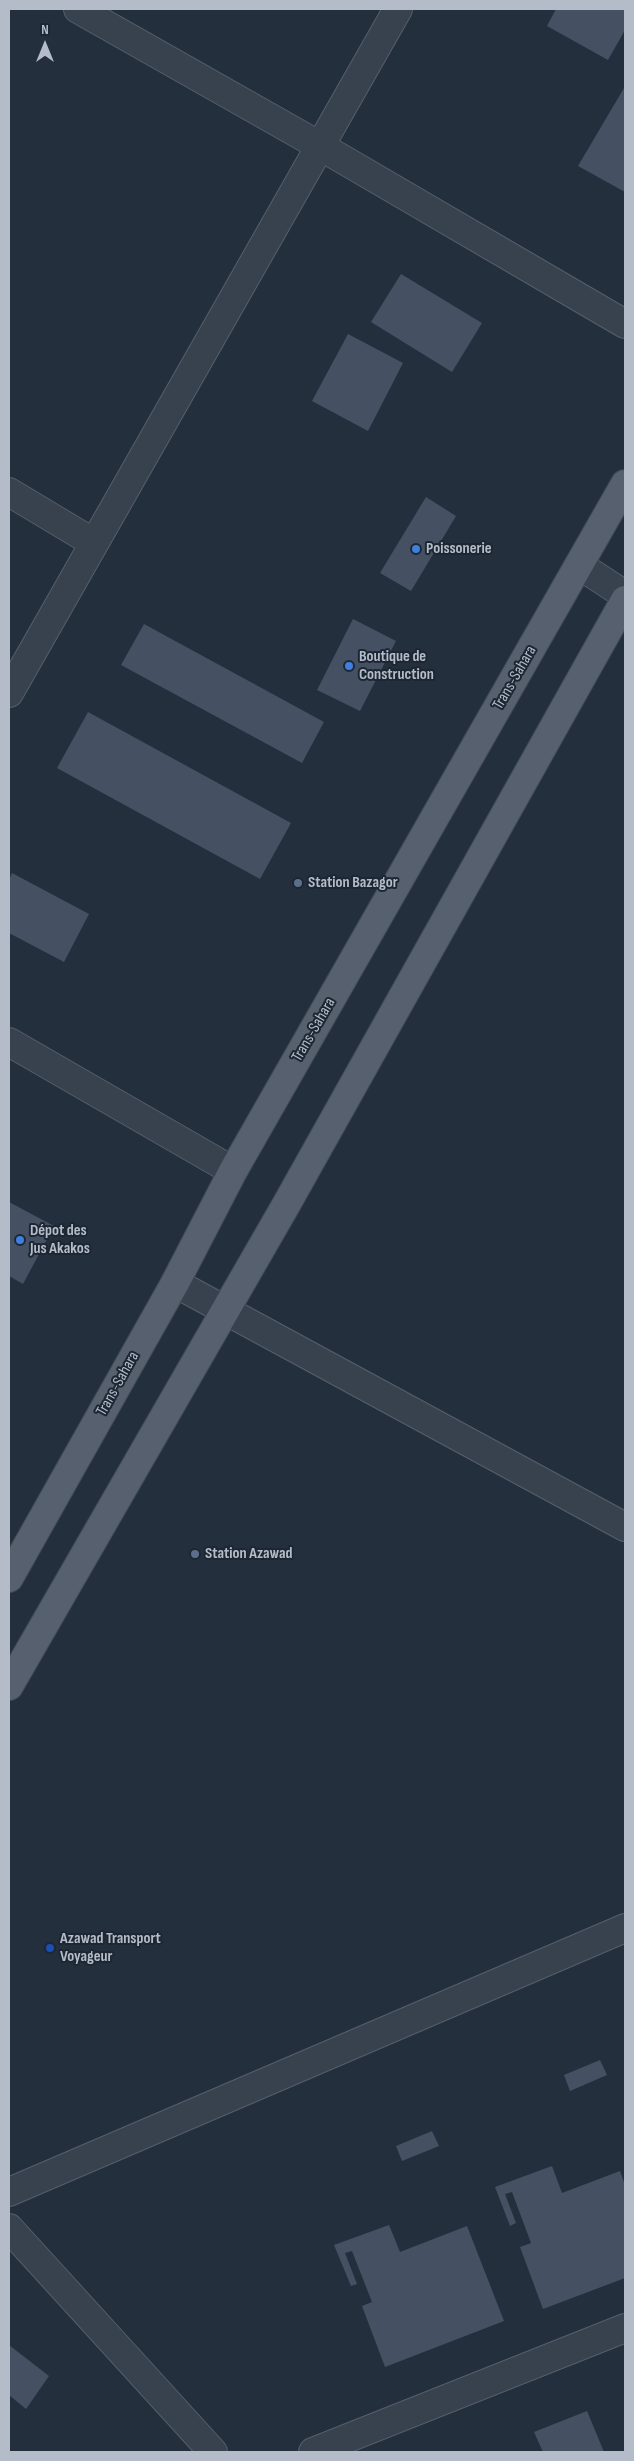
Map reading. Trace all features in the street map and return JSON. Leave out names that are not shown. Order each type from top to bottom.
[{"type":"main road","name":"Trans-Sahara","points":[[9,1578],[175,1282],[233,1171],[625,484]]},
{"type":"main road","points":[[9,1686],[226,1310],[625,600]]},
{"type":"street","points":[[78,9],[320,146],[625,324]]},
{"type":"street","points":[[9,693],[398,9]]},
{"type":"street","points":[[9,492],[94,543]]},
{"type":"street","points":[[579,566],[625,595]]},
{"type":"street","points":[[9,1042],[233,1171]]},
{"type":"street","points":[[175,1282],[625,1527]]},
{"type":"street","points":[[9,2192],[625,1928]]},
{"type":"street","points":[[9,2228],[213,2452]]},
{"type":"street","points":[[313,2452],[625,2328]]},
{"type":"building","points":[[556,9],[625,9],[625,30],[608,60],[547,26]]},
{"type":"building","points":[[625,88],[625,192],[578,166]]},
{"type":"building","points":[[401,274],[482,323],[452,372],[371,322]]},
{"type":"building","points":[[348,334],[403,363],[368,431],[312,401]]},
{"type":"building","points":[[426,497],[456,516],[411,591],[380,573]]},
{"type":"building","points":[[353,619],[396,641],[360,711],[317,690]]},
{"type":"building","points":[[144,624],[324,722],[302,763],[121,665]]},
{"type":"building","points":[[88,712],[291,823],[260,879],[57,768]]},
{"type":"building","points":[[12,873],[89,914],[64,962],[9,933],[9,880]]},
{"type":"building","points":[[9,1202],[54,1226],[23,1284],[9,1276]]},
{"type":"building","points":[[600,2060],[607,2075],[570,2091],[564,2075]]},
{"type":"building","points":[[432,2131],[439,2146],[402,2161],[396,2146]]},
{"type":"building","points":[[552,2166],[562,2193],[620,2171],[625,2185],[625,2278],[543,2309],[520,2247],[531,2243],[512,2192],[505,2194],[516,2223],[510,2226],[495,2187]]},
{"type":"building","points":[[389,2225],[400,2252],[467,2226],[504,2321],[385,2367],[362,2306],[372,2302],[352,2251],[345,2253],[357,2284],[351,2286],[334,2245]]},
{"type":"building","points":[[9,2345],[49,2376],[26,2409],[9,2395]]},
{"type":"building","points":[[587,2411],[604,2452],[543,2452],[534,2432]]},
{"type":"place","name":"Poissonerie","points":[[416,549]]},
{"type":"place","name":"Boutique de Construction","points":[[349,666]]},
{"type":"place","name":"Station Bazagor","points":[[298,883]]},
{"type":"place","name":"Dépot des Jus Akakos","points":[[20,1240]]},
{"type":"place","name":"Station Azawad","points":[[195,1554]]},
{"type":"place","name":"Azawad Transport Voyageur","points":[[50,1948]]}]
